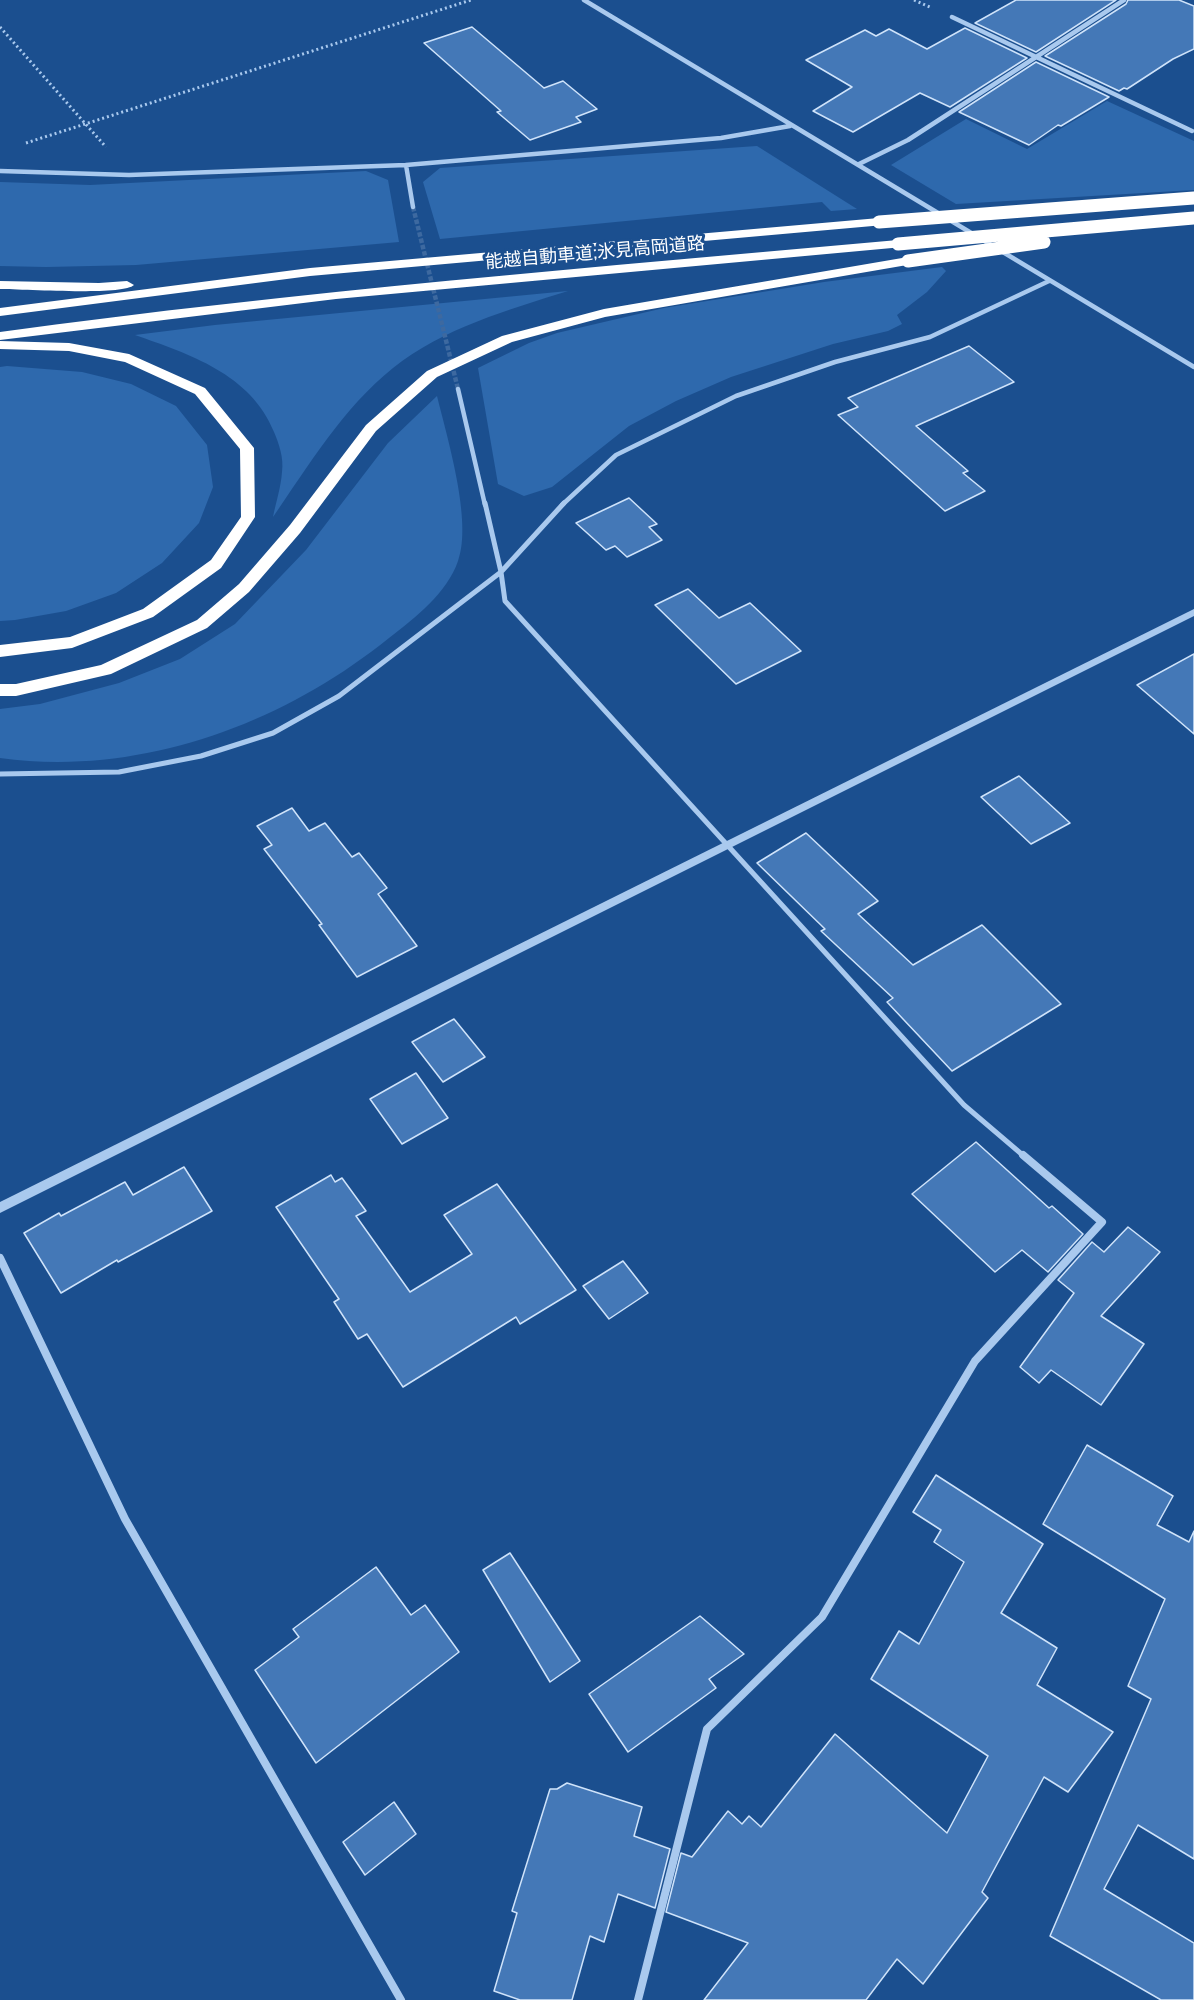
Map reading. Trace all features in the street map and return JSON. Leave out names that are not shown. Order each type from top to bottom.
[{"type":"highway","name":"能越自動車道;氷見高岡道路","points":[[0,312],[310,273],[879,222],[1194,198]]},
{"type":"highway","name":"能越自動車道;氷見高岡道路","points":[[0,336],[135,317],[457,284],[1194,219]]},
{"type":"highway","points":[[0,690],[16,690],[105,670],[202,624],[244,588],[295,528],[371,428],[432,374],[507,339],[604,313],[723,291],[1194,219]]},
{"type":"highway","points":[[0,285],[99,287],[310,273]]},
{"type":"highway","points":[[0,345],[69,347],[129,358],[200,391],[247,448],[248,517],[216,564],[148,613],[72,642],[0,651]]},
{"type":"street","points":[[584,0],[1194,367]]},
{"type":"street","points":[[859,164],[908,140],[1124,0]]},
{"type":"street","points":[[952,17],[1192,130]]},
{"type":"street","points":[[0,171],[129,175],[406,165],[721,138],[790,126]]},
{"type":"street","points":[[406,165],[413,207]]},
{"type":"street","points":[[0,774],[119,772],[201,756],[273,733],[339,696],[501,572],[555,511],[616,455],[736,396],[835,362],[930,337],[1049,281]]},
{"type":"street","points":[[458,389],[501,572],[505,601],[964,1105],[1102,1222],[975,1361],[822,1617],[707,1729],[638,2000]]},
{"type":"street","points":[[0,1208],[1194,612]]},
{"type":"street","points":[[0,1258],[125,1519],[401,2000]]},
{"type":"path","points":[[22,144],[471,0]]},
{"type":"path","points":[[0,27],[87,124],[129,175]]},
{"type":"shaded area","points":[[1107,101],[1194,141],[1194,190],[956,204],[891,165],[966,119],[1027,149]]},
{"type":"shaded area","points":[[757,146],[857,209],[831,211],[822,202],[440,239],[423,182],[440,168]]},
{"type":"shaded area","points":[[366,171],[388,180],[399,242],[136,265],[0,266],[0,182],[90,185]]},
{"type":"shaded area","points":[[942,267],[946,271],[927,292],[897,315],[902,324],[888,331],[833,344],[731,377],[676,401],[629,426],[552,487],[524,496],[498,484],[478,368],[529,343],[557,333],[664,308],[824,282]]},
{"type":"shaded area","points":[[568,291],[499,313],[455,331],[412,354],[393,368],[358,401],[343,419],[273,517],[281,483],[282,462],[276,437],[264,412],[250,395],[216,369],[176,350],[135,335],[215,325]]},
{"type":"shaded area","points":[[0,367],[82,372],[131,384],[176,406],[207,445],[213,487],[199,523],[162,563],[116,593],[66,611],[0,621]]},
{"type":"shaded area","points":[[437,396],[461,502],[462,544],[458,561],[446,584],[409,622],[347,669],[302,696],[255,719],[206,738],[156,751],[104,760],[52,762],[0,758],[0,709],[40,704],[119,683],[180,659],[235,624],[306,550],[388,443]]},
{"type":"building","points":[[1016,0],[1116,0],[1036,52],[975,23]]},
{"type":"building","points":[[1128,0],[1179,0],[1194,6],[1194,49],[1173,59],[1127,89],[1119,91],[1045,56],[1126,4]]},
{"type":"building","points":[[472,27],[544,88],[563,81],[597,109],[576,117],[581,122],[530,140],[497,112],[501,111],[424,43]]},
{"type":"building","points":[[965,28],[1027,58],[950,107],[920,93],[853,132],[813,111],[852,87],[806,60],[865,30],[876,36],[889,29],[927,49]]},
{"type":"building","points":[[1036,62],[1109,97],[1061,126],[1058,125],[1029,145],[959,112]]},
{"type":"building","points":[[969,346],[1014,382],[916,426],[968,471],[963,473],[985,491],[945,511],[838,415],[858,407],[848,398]]},
{"type":"building","points":[[629,498],[657,524],[649,527],[662,540],[627,557],[615,546],[606,550],[576,523]]},
{"type":"building","points":[[688,589],[719,618],[750,603],[801,651],[736,684],[655,605]]},
{"type":"building","points":[[1194,654],[1194,734],[1137,685]]},
{"type":"building","points":[[1019,776],[1070,823],[1031,844],[981,797]]},
{"type":"building","points":[[292,808],[309,831],[325,823],[352,857],[359,853],[387,888],[378,894],[417,946],[357,977],[319,925],[322,924],[264,849],[272,845],[257,826]]},
{"type":"building","points":[[806,833],[878,901],[858,914],[913,965],[982,925],[1061,1004],[952,1071],[887,1002],[893,998],[821,931],[825,929],[757,863]]},
{"type":"building","points":[[454,1019],[485,1057],[443,1082],[412,1042]]},
{"type":"building","points":[[416,1073],[448,1118],[402,1144],[370,1099]]},
{"type":"building","points":[[976,1142],[1049,1208],[1052,1206],[1083,1234],[1048,1272],[1022,1250],[995,1272],[912,1194]]},
{"type":"building","points":[[184,1167],[212,1211],[118,1262],[117,1260],[61,1293],[24,1233],[59,1213],[61,1216],[125,1182],[133,1195]]},
{"type":"building","points":[[331,1175],[335,1182],[342,1178],[366,1211],[356,1216],[410,1292],[472,1254],[444,1215],[497,1184],[576,1290],[520,1324],[516,1317],[403,1387],[367,1334],[358,1339],[334,1302],[339,1299],[276,1207]]},
{"type":"building","points":[[1128,1227],[1160,1252],[1101,1316],[1144,1344],[1101,1405],[1051,1370],[1039,1383],[1020,1367],[1074,1293],[1058,1280],[1092,1242],[1104,1252]]},
{"type":"building","points":[[623,1261],[648,1293],[609,1319],[583,1286]]},
{"type":"building","points":[[1087,1445],[1173,1496],[1157,1525],[1189,1542],[1194,1531],[1194,1859],[1138,1825],[1104,1889],[1194,1943],[1194,2000],[1161,2000],[1050,1936],[1151,1699],[1128,1686],[1165,1599],[1043,1524]]},
{"type":"building","points":[[936,1475],[1043,1544],[1001,1613],[1057,1648],[1037,1685],[1113,1732],[1068,1792],[1044,1777],[982,1892],[988,1898],[923,1984],[897,1959],[866,2000],[704,2000],[748,1943],[666,1912],[681,1853],[692,1857],[728,1811],[742,1824],[749,1816],[761,1827],[835,1734],[947,1833],[988,1756],[871,1679],[899,1631],[919,1644],[964,1562],[934,1542],[941,1530],[913,1512]]},
{"type":"building","points":[[510,1553],[580,1661],[550,1682],[483,1570]]},
{"type":"building","points":[[376,1567],[411,1615],[425,1605],[459,1652],[316,1763],[255,1670],[299,1637],[293,1629]]},
{"type":"building","points":[[700,1616],[744,1654],[709,1679],[716,1688],[628,1752],[589,1694]]},
{"type":"building","points":[[567,1783],[642,1807],[634,1836],[670,1849],[655,1908],[618,1894],[604,1942],[590,1936],[572,2000],[520,2000],[494,1991],[517,1913],[512,1911],[550,1789],[557,1789]]},
{"type":"building","points":[[394,1802],[416,1834],[365,1875],[343,1842]]},
{"type":"tunnel","points":[[413,207],[458,389]]}]
